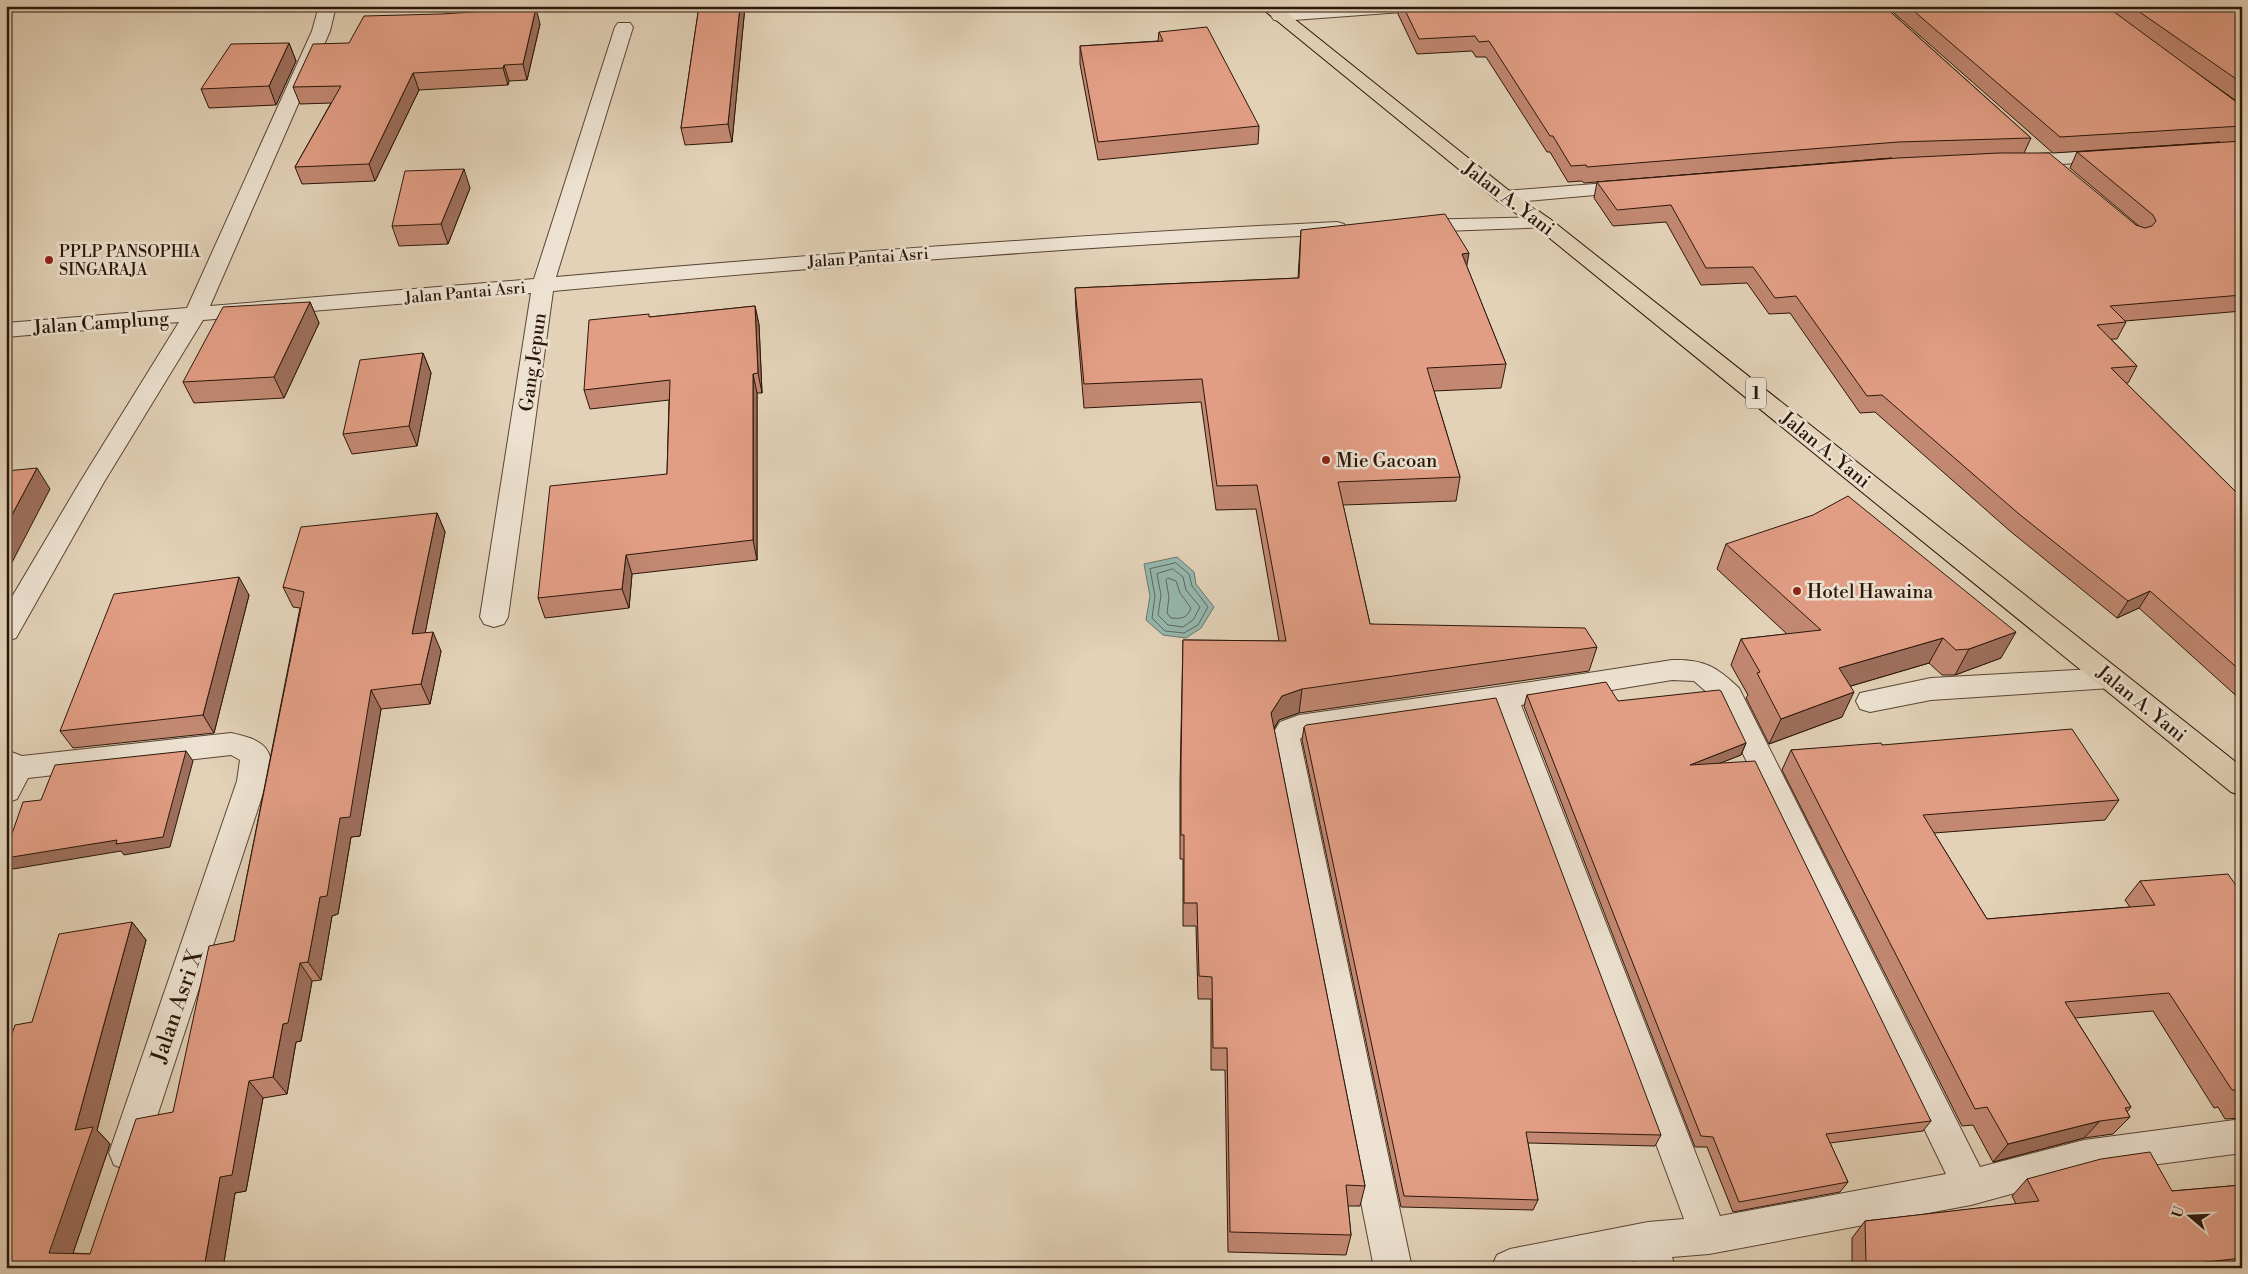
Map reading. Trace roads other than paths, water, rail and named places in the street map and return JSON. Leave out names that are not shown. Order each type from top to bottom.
[{"type":"highway","name":"Jalan A. Yani","points":[[1273,11],[1505,197],[1543,223],[2242,784]]},
{"type":"street","points":[[6,631],[92,482],[195,315],[321,31],[328,6]]},
{"type":"street","points":[[1273,11],[1416,6]]},
{"type":"street","name":"Gang Jepun","points":[[494,617],[543,286],[624,27]]},
{"type":"street","points":[[2025,141],[2069,180]]},
{"type":"street","points":[[2001,161],[2047,161],[2132,155]]},
{"type":"street","points":[[1505,197],[1655,185]]},
{"type":"street","points":[[1395,226],[1543,223]]},
{"type":"street","name":"Jalan Pantai Asri","points":[[195,315],[543,286],[810,260],[1134,238],[1356,228]]},
{"type":"street","name":"Jalan Camplung","points":[[6,330],[195,315]]},
{"type":"street","points":[[1393,1268],[1285,738],[1290,730],[1299,726],[1504,697],[1672,670],[1692,669],[1711,678],[1729,696],[1971,1187]]},
{"type":"street","points":[[1870,701],[1931,689],[2111,678]]},
{"type":"street","points":[[1504,697],[1709,1236]]},
{"type":"street","name":"Jalan Asri X","points":[[10,773],[231,744],[245,747],[255,757],[252,782],[116,1184]]},
{"type":"street","points":[[1510,1268],[1652,1254],[1709,1236],[1971,1187],[2084,1157],[2242,1136]]},
{"type":"water","points":[[1177,557],[1194,572],[1196,584],[1214,607],[1201,628],[1186,638],[1163,635],[1146,620],[1150,596],[1144,564]]},
{"type":"place","name":"PPLP PANSOPHIA SINGARAJA","points":[[49,260]]},
{"type":"place","name":"Mie Gacoan","points":[[1326,460]]},
{"type":"place","name":"Hotel Hawaina","points":[[1797,591]]}]
